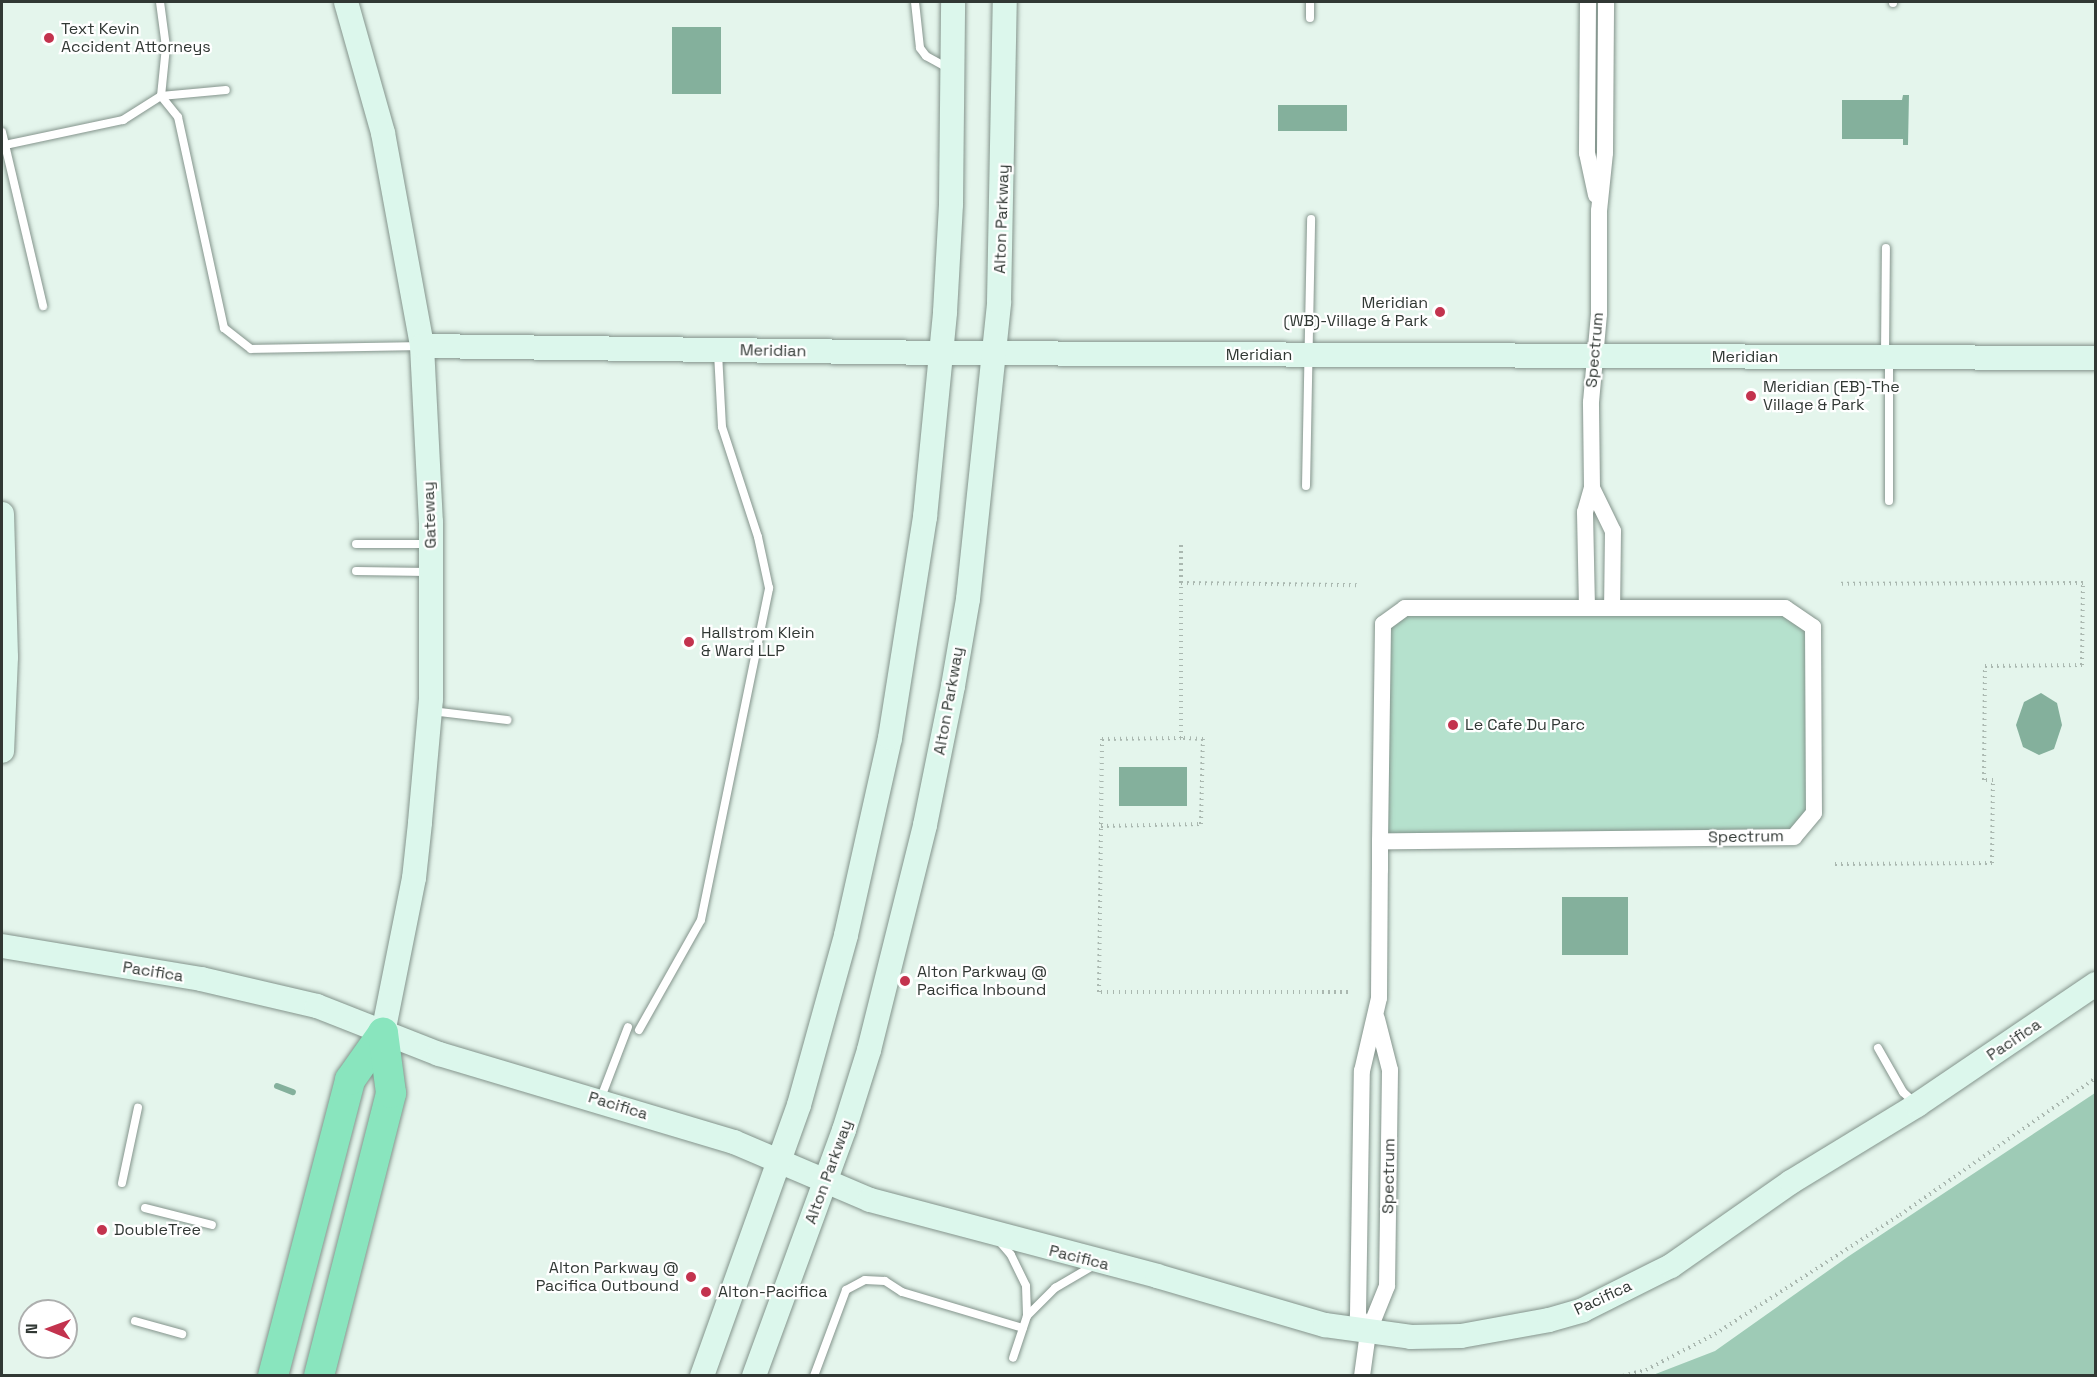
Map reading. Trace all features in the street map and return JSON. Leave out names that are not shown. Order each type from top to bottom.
[{"type":"highway","points":[[273,1376],[350,1080],[383,1033]]},
{"type":"highway","points":[[319,1376],[391,1094],[383,1033]]},
{"type":"street","name":"Gateway","points":[[346,2],[383,133],[422,346],[431,544],[430,711],[414,878],[383,1033]]},
{"type":"street","points":[[702,1376],[799,1105],[836,976],[888,749],[925,516],[941,353],[951,204],[953,2]]},
{"type":"street","name":"Alton Parkway","points":[[754,1376],[825,1183],[877,1022],[936,776],[968,599],[994,353],[1002,237],[1005,2]]},
{"type":"street","name":"Spectrum","points":[[1588,2],[1587,153],[1599,211]]},
{"type":"street","name":"Spectrum","points":[[1587,608],[1585,512],[1592,489],[1591,402],[1595,356],[1599,211],[1605,153],[1606,2]]},
{"type":"street","name":"Meridian","points":[[422,346],[941,353],[2096,358]]},
{"type":"street","name":"Spectrum","points":[[1592,489],[1613,531],[1612,608]]},
{"type":"street","points":[[2,514],[6,657],[2,751]]},
{"type":"street","name":"Spectrum","points":[[1368,1333],[1358,1315],[1362,1071],[1377,1017],[1383,624],[1405,609],[1785,608],[1814,627],[1814,813],[1794,837],[1380,841]]},
{"type":"street","name":"Pacifica","points":[[2,946],[201,979],[317,1006],[439,1054],[600,1100],[734,1142],[825,1183],[995,1236],[1156,1276],[1325,1325],[1368,1333],[1461,1336],[1583,1310],[1671,1266],[1791,1182],[1917,1105],[2096,984]]},
{"type":"street","name":"Spectrum","points":[[1362,1376],[1368,1333],[1387,1286],[1390,1070],[1377,1017]]},
{"type":"lane","points":[[160,2],[166,48],[161,96],[178,117],[224,328],[251,349],[422,346]]},
{"type":"lane","points":[[915,2],[920,48],[926,56],[954,71]]},
{"type":"lane","points":[[1310,2],[1310,18]]},
{"type":"lane","points":[[5,145],[123,120],[161,96],[226,90]]},
{"type":"lane","points":[[2,132],[43,306]]},
{"type":"lane","points":[[1306,486],[1311,355],[1311,219]]},
{"type":"lane","points":[[1886,248],[1889,501]]},
{"type":"lane","points":[[639,1030],[701,920],[769,588],[758,537],[722,427],[718,350]]},
{"type":"lane","points":[[356,544],[431,544]]},
{"type":"lane","points":[[356,571],[431,572]]},
{"type":"lane","points":[[430,711],[507,720]]},
{"type":"lane","points":[[600,1100],[628,1027]]},
{"type":"lane","points":[[1878,1048],[1903,1092],[1917,1105]]},
{"type":"lane","points":[[122,1183],[138,1108]]},
{"type":"lane","points":[[145,1208],[212,1225]]},
{"type":"lane","points":[[995,1236],[1011,1255],[1026,1287],[1027,1316],[1013,1358]]},
{"type":"lane","points":[[1027,1316],[1055,1288],[1097,1263]]},
{"type":"lane","points":[[814,1376],[846,1290],[865,1280],[885,1281],[913,1296],[1023,1328]]},
{"type":"lane","points":[[135,1321],[182,1334]]},
{"type":"path","points":[[1181,541],[1181,738]]},
{"type":"path","points":[[1181,583],[1357,585]]},
{"type":"path","points":[[1835,864],[1992,863],[1993,780],[1984,780],[1984,666],[2082,664],[2083,583],[1837,584]]},
{"type":"path","points":[[1101,826],[1201,824],[1203,739],[1102,739],[1099,992],[1348,992]]},
{"type":"path","points":[[1623,1376],[1646,1370],[1715,1334],[1900,1215],[2096,1078]]},
{"type":"shaded area","points":[[672,27],[721,27],[721,94],[672,94]]},
{"type":"shaded area","points":[[1903,95],[1909,95],[1908,145],[1903,145],[1903,139],[1842,139],[1842,100],[1902,100]]},
{"type":"shaded area","points":[[1278,105],[1347,105],[1347,131],[1278,131]]},
{"type":"shaded area","points":[[1405,608],[1785,608],[1813,627],[1814,813],[1794,837],[1380,841],[1383,624]]},
{"type":"shaded area","points":[[2041,693],[2057,703],[2062,725],[2054,749],[2039,755],[2023,747],[2016,725],[2024,702]]},
{"type":"shaded area","points":[[1119,767],[1187,767],[1187,806],[1119,806]]},
{"type":"shaded area","points":[[1562,897],[1628,897],[1628,955],[1562,955]]},
{"type":"shaded area","points":[[2095,1093],[2095,1375],[1653,1375],[1715,1351],[1849,1256]]},
{"type":"waterway","points":[[277,1086],[293,1092]]},
{"type":"place","name":"Text Kevin Accident Attorneys","points":[[49,38]]},
{"type":"place","name":"Meridian (WB)-Village & Park","points":[[1440,312]]},
{"type":"place","name":"Meridian (EB)-The Village & Park","points":[[1751,396]]},
{"type":"place","name":"Hallstrom Klein & Ward LLP","points":[[689,642]]},
{"type":"place","name":"Le Cafe Du Parc","points":[[1453,725]]},
{"type":"place","name":"Alton Parkway @ Pacifica Inbound","points":[[905,981]]},
{"type":"place","name":"DoubleTree","points":[[102,1230]]},
{"type":"place","name":"Alton Parkway @ Pacifica Outbound","points":[[691,1277]]},
{"type":"place","name":"Alton-Pacifica","points":[[706,1292]]}]
